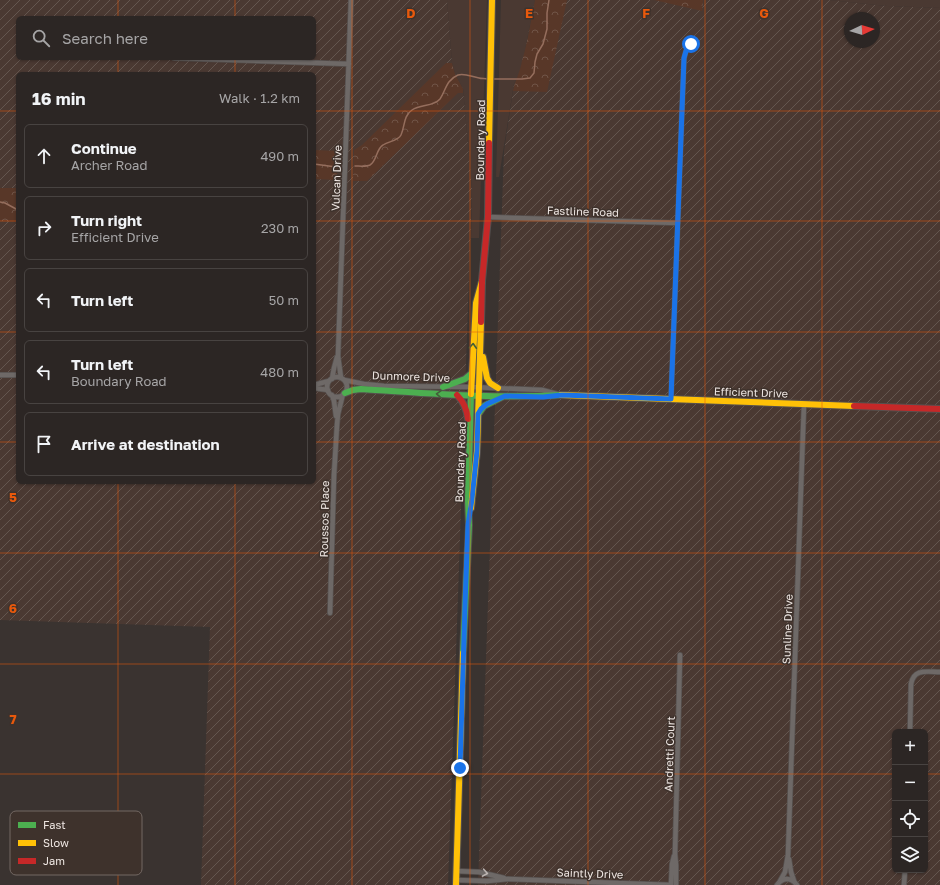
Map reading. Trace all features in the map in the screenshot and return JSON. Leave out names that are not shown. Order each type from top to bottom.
[{"type":"main road","name":"Boundary Road","points":[[456,883],[470,433],[475,395],[479,388],[482,281],[488,217],[492,0]]},
{"type":"main road","name":"Boundary Road","points":[[468,525],[477,451],[478,414],[475,395],[471,387],[476,303],[482,281]]},
{"type":"main road","points":[[480,344],[487,378],[490,383],[498,388]]},
{"type":"main road","points":[[443,387],[465,379],[472,373]]},
{"type":"main road","name":"Dunmore Drive","points":[[344,394],[358,389],[475,395]]},
{"type":"main road","points":[[457,395],[467,412],[470,433]]},
{"type":"main road","name":"Efficient Drive","points":[[475,395],[543,397],[562,395],[940,409]]},
{"type":"main road","points":[[478,414],[484,406],[505,396]]},
{"type":"street","name":"Vulcan Drive","points":[[343,379],[338,356],[351,0]]},
{"type":"street","points":[[671,399],[684,58],[686,51],[691,44]]},
{"type":"street","points":[[232,60],[349,64]]},
{"type":"street","name":"Fastline Road","points":[[488,217],[678,223]]},
{"type":"street","name":"Vulcan Drive","points":[[330,380],[338,356]]},
{"type":"street","points":[[0,375],[16,375]]},
{"type":"street","points":[[316,384],[335,377],[343,379],[347,385],[344,394],[338,397],[332,396],[328,390],[330,380]]},
{"type":"street","name":"Dunmore Drive","points":[[343,379],[364,384],[479,388]]},
{"type":"street","points":[[316,388],[328,390]]},
{"type":"street","name":"Efficient Drive","points":[[479,388],[542,390],[562,395]]},
{"type":"street","name":"Roussos Place","points":[[336,425],[344,394]]},
{"type":"street","name":"Roussos Place","points":[[330,613],[336,425],[336,411],[332,396]]},
{"type":"street","name":"Sunline Drive","points":[[779,883],[785,872],[788,855],[804,404]]},
{"type":"street","name":"Andretti Court","points":[[675,854],[680,655]]},
{"type":"street","points":[[910,729],[912,678],[918,672],[940,672]]},
{"type":"street","points":[[675,854],[676,885]]},
{"type":"street","name":"Saintly Drive","points":[[456,883],[508,879],[671,885],[672,864],[675,854]]},
{"type":"street","name":"Sunline Drive","points":[[788,855],[791,872],[797,884]]},
{"type":"street","name":"Saintly Drive","points":[[456,871],[479,872],[508,879]]},
{"type":"street","points":[[904,885],[905,873]]},
{"type":"street","points":[[772,885],[788,878],[797,884]]},
{"type":"shaded area","points":[[0,0],[447,0],[452,63],[455,74],[463,89],[472,189],[448,885],[201,885],[210,627],[0,620]]},
{"type":"shaded area","points":[[447,0],[487,0],[479,238],[471,238],[472,189],[463,89],[455,74],[452,63]]},
{"type":"shaded area","points":[[501,0],[535,0],[523,60],[514,84],[499,177],[496,177]]},
{"type":"shaded area","points":[[535,0],[828,0],[887,6],[940,8],[940,885],[478,885],[504,151],[514,84],[519,74]]},
{"type":"shaded area","points":[[828,0],[940,0],[940,8],[887,6]]},
{"type":"green space","points":[[535,0],[567,0],[547,92],[513,91],[526,46]]},
{"type":"green space","points":[[654,0],[703,0],[702,11]]},
{"type":"green space","points":[[446,63],[452,63],[455,74],[463,89],[463,93],[458,93],[367,181],[353,181],[354,150],[362,145]]},
{"type":"green space","points":[[316,150],[338,151],[337,180],[316,179]]},
{"type":"green space","points":[[0,188],[16,188],[16,222],[0,221]]},
{"type":"waterway","points":[[492,79],[530,78],[534,73],[537,54],[543,44],[547,29],[549,0]]},
{"type":"waterway","points":[[355,166],[370,165],[374,161],[381,147],[400,137],[409,112],[416,108],[437,102],[449,82],[454,77],[463,74],[488,79]]},
{"type":"waterway","points":[[316,164],[336,167]]},
{"type":"waterway","points":[[0,202],[16,209]]},
{"type":"traffic: fast","points":[[443,387],[465,379],[472,373]]},
{"type":"traffic: fast","points":[[345,393],[361,389],[486,396],[561,395]]},
{"type":"traffic: fast","points":[[463,653],[469,525],[468,500],[471,394]]},
{"type":"traffic: fast","points":[[479,413],[484,406],[502,397]]},
{"type":"traffic: slow","points":[[489,143],[492,0]]},
{"type":"traffic: slow","points":[[471,394],[476,303],[482,281]]},
{"type":"traffic: slow","points":[[471,508],[477,451],[481,322]]},
{"type":"traffic: slow","points":[[483,357],[487,378],[490,383],[498,388]]},
{"type":"traffic: slow","points":[[561,395],[854,406]]},
{"type":"traffic: slow","points":[[456,885],[463,653]]},
{"type":"traffic: jam","points":[[481,322],[482,281],[488,217],[489,143]]},
{"type":"traffic: jam","points":[[457,395],[465,406],[468,419]]},
{"type":"traffic: jam","points":[[854,406],[940,409]]},
{"type":"route","points":[[460,768],[468,525],[477,451],[478,414],[484,406],[505,396],[543,397],[562,395],[671,399],[684,58],[686,51],[691,44]]}]
